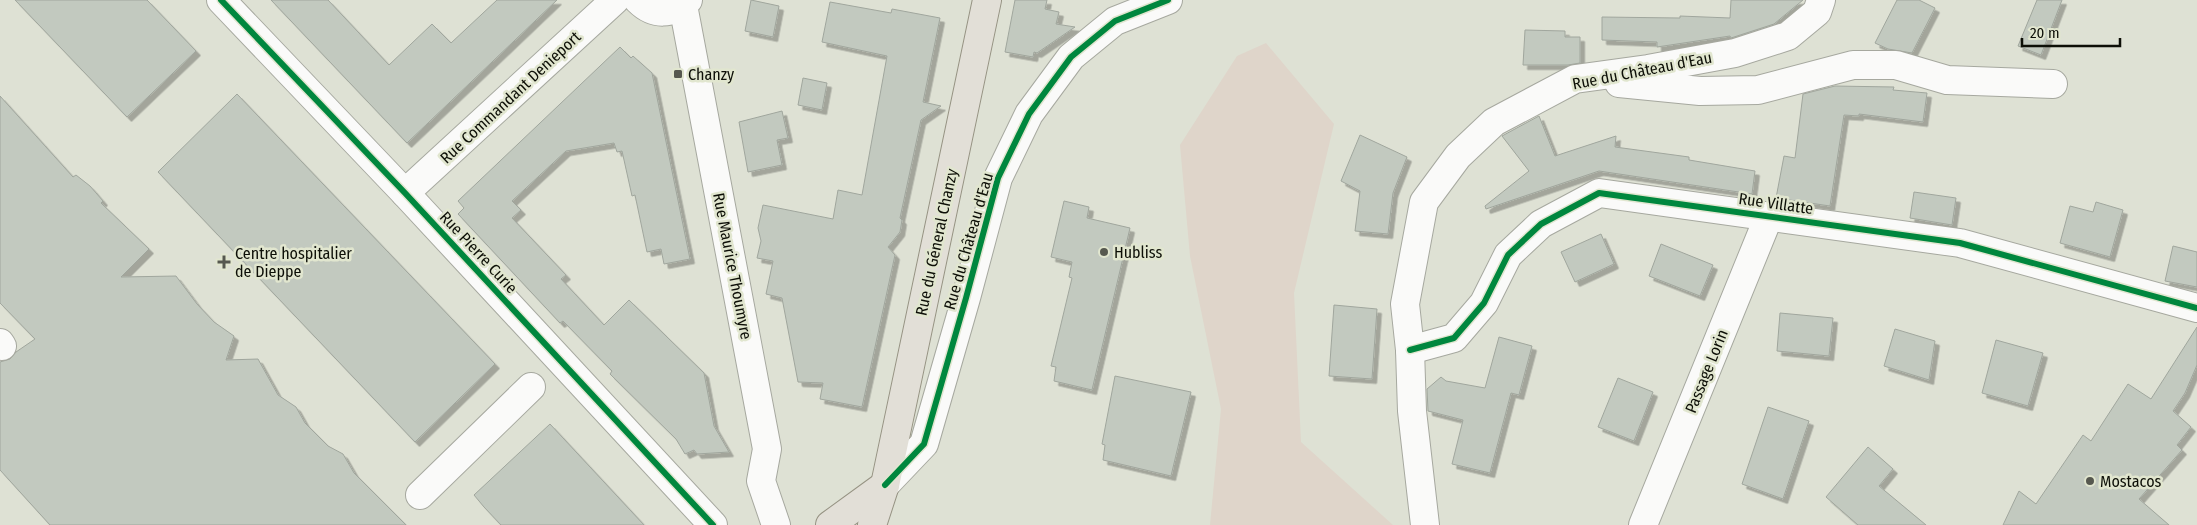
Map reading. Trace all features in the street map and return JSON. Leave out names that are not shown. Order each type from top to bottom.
[{"type":"main road","name":"Rue du Géneral Chanzy","points":[[872,525],[885,485],[983,1]]},
{"type":"main road","points":[[830,525],[885,485]]},
{"type":"street","name":"Rue Pierre Curie","points":[[221,0],[406,193],[713,525]]},
{"type":"street","name":"Rue Commandant Denieport","points":[[406,193],[615,0]]},
{"type":"street","points":[[638,0],[647,9],[666,12],[686,2]]},
{"type":"street","name":"Rue du Château d'Eau","points":[[885,485],[924,444],[998,178],[1029,114],[1071,57],[1078,51],[1115,22],[1168,0]]},
{"type":"street","name":"Rue du Château d'Eau","points":[[1425,525],[1412,411],[1410,350],[1405,304],[1424,202],[1458,156],[1494,122],[1575,79],[1648,69],[1735,53],[1788,36],[1817,12],[1821,0]]},
{"type":"street","name":"Rue Maurice Thoumyre","points":[[686,2],[768,449],[761,481],[776,525]]},
{"type":"street","points":[[1575,79],[1700,91],[1758,90],[1853,65],[1896,64],[1947,80],[2052,84]]},
{"type":"street","name":"Rue Villatte","points":[[1410,350],[1454,338],[1484,303],[1508,254],[1541,224],[1599,193],[1960,242],[2197,308]]},
{"type":"street","name":"Passage Lorin","points":[[1643,525],[1769,216]]},
{"type":"street","points":[[420,495],[531,387]]},
{"type":"shaded area","points":[[1266,43],[1334,124],[1294,293],[1301,442],[1393,525],[1210,525],[1221,409],[1190,256],[1180,145],[1237,56]]},
{"type":"building","points":[[15,0],[147,0],[196,51],[127,117]]},
{"type":"building","points":[[271,0],[328,0],[389,65],[432,24],[451,43],[497,0],[557,0],[407,143]]},
{"type":"building","points":[[751,0],[779,6],[773,37],[745,31]]},
{"type":"building","points":[[1015,0],[1047,0],[1045,9],[1059,12],[1056,24],[1075,27],[1037,53],[1034,52],[1033,57],[1005,52]]},
{"type":"building","points":[[1731,0],[1803,0],[1774,24],[1731,38],[1730,36],[1657,47],[1657,42],[1602,40],[1602,17],[1680,18],[1680,16],[1730,18]]},
{"type":"building","points":[[1897,0],[1919,0],[1935,8],[1912,53],[1888,49],[1875,43]]},
{"type":"building","points":[[2037,0],[2062,0],[2041,55],[2018,46]]},
{"type":"building","points":[[830,2],[891,13],[892,9],[940,18],[923,102],[941,106],[921,120],[900,218],[902,220],[900,232],[888,247],[895,255],[862,407],[820,399],[823,383],[798,382],[782,298],[766,294],[773,261],[757,258],[761,241],[758,228],[763,205],[833,219],[838,190],[862,195],[887,56],[822,42]]},
{"type":"building","points":[[1525,30],[1565,31],[1565,37],[1580,37],[1580,63],[1568,65],[1523,65]]},
{"type":"building","points":[[620,47],[631,58],[633,56],[652,73],[690,259],[664,264],[661,249],[647,252],[635,195],[632,196],[622,151],[617,152],[614,143],[566,151],[512,201],[521,210],[512,218],[566,275],[561,279],[604,325],[629,300],[704,373],[714,426],[729,452],[697,454],[694,450],[685,454],[676,439],[610,374],[612,371],[563,321],[560,323],[458,214],[464,208],[458,201]]},
{"type":"building","points":[[803,78],[827,83],[822,110],[798,105]]},
{"type":"building","points":[[1835,86],[1894,87],[1893,90],[1927,93],[1923,122],[1859,114],[1859,116],[1844,115],[1830,206],[1776,198],[1784,156],[1795,158],[1803,94]]},
{"type":"building","points":[[237,94],[495,364],[415,442],[158,172]]},
{"type":"building","points":[[0,96],[73,177],[76,175],[90,186],[103,201],[101,203],[149,249],[121,277],[176,276],[197,304],[214,322],[234,336],[226,360],[258,359],[278,395],[296,407],[305,423],[328,446],[343,454],[354,473],[406,525],[50,525],[0,470],[0,362],[10,359],[16,352],[35,339],[0,303]]},
{"type":"building","points":[[782,111],[788,138],[777,140],[782,165],[748,172],[739,122]]},
{"type":"building","points":[[1539,116],[1555,156],[1616,136],[1615,147],[1689,157],[1689,160],[1755,171],[1752,194],[1599,171],[1486,209],[1485,206],[1529,171],[1502,136]]},
{"type":"building","points":[[1360,135],[1407,157],[1393,193],[1388,234],[1355,231],[1360,191],[1341,181]]},
{"type":"building","points":[[1914,192],[1956,198],[1952,225],[1910,218]]},
{"type":"building","points":[[1064,201],[1089,207],[1087,218],[1130,228],[1092,390],[1054,381],[1056,367],[1051,366],[1072,278],[1069,277],[1072,262],[1051,257]]},
{"type":"building","points":[[2096,202],[2123,210],[2110,257],[2060,243],[2070,206],[2093,212]]},
{"type":"building","points":[[1601,234],[1614,264],[1575,282],[1561,252]]},
{"type":"building","points":[[1661,244],[1713,265],[1700,296],[1649,276]]},
{"type":"building","points":[[2173,246],[2197,252],[2197,287],[2165,281]]},
{"type":"building","points":[[1334,305],[1377,309],[1372,379],[1329,376]]},
{"type":"building","points":[[1780,313],[1833,318],[1829,356],[1777,351]]},
{"type":"building","points":[[2197,327],[2197,365],[2185,393],[2173,411],[2191,427],[2177,445],[2182,450],[2139,499],[2169,525],[2003,525],[2019,491],[2036,504],[2083,435],[2091,441],[2128,384],[2151,399]]},
{"type":"building","points":[[1895,329],[1935,341],[1929,380],[1884,366]]},
{"type":"building","points":[[1499,337],[1532,346],[1519,395],[1511,393],[1490,473],[1452,464],[1463,420],[1428,411],[1427,389],[1441,377],[1446,381],[1485,388]]},
{"type":"building","points":[[1996,340],[2043,353],[2028,406],[1982,393]]},
{"type":"building","points":[[1115,376],[1191,392],[1171,476],[1103,460],[1105,445],[1102,444]]},
{"type":"building","points":[[1618,378],[1653,392],[1634,441],[1598,427]]},
{"type":"building","points":[[1768,407],[1809,421],[1783,499],[1742,484]]},
{"type":"building","points":[[550,424],[644,525],[501,525],[484,507],[474,495]]},
{"type":"building","points":[[1868,447],[1893,469],[1879,486],[1926,525],[1858,525],[1826,497]]},
{"type":"cycle path","points":[[221,0],[405,193],[713,525]]},
{"type":"cycle path","points":[[885,485],[924,444],[998,178],[1029,114],[1071,57],[1115,21],[1168,0]]},
{"type":"cycle path","points":[[1410,350],[1454,338],[1484,303],[1508,255],[1541,224],[1599,193],[1960,243],[2197,308]]},
{"type":"place","name":"Chanzy","points":[[678,74]]},
{"type":"place","name":"Hubliss","points":[[1104,252]]},
{"type":"place","name":"Centre hospitalier de Dieppe","points":[[224,262]]},
{"type":"place","name":"Mostacos","points":[[2090,481]]}]
